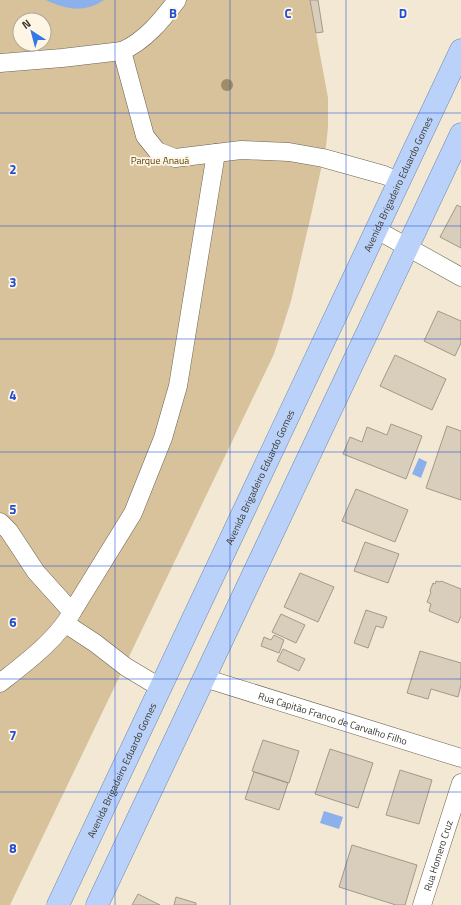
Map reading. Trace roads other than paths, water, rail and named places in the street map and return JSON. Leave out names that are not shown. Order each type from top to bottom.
[{"type":"main road","name":"Avenida Brigadeiro Eduardo Gomes","points":[[58,905],[461,50]]},
{"type":"main road","points":[[97,905],[461,134]]},
{"type":"street","points":[[0,63],[122,51],[130,48],[145,36],[167,14],[177,0]]},
{"type":"street","points":[[122,51],[145,136],[157,151],[175,158],[241,150],[289,152],[316,156],[378,173],[399,181]]},
{"type":"street","points":[[0,683],[32,657],[69,618],[133,513],[163,438],[178,386],[216,152]]},
{"type":"street","points":[[377,230],[461,277]]},
{"type":"street","points":[[0,522],[9,531],[69,618],[96,643],[126,667],[161,688]]},
{"type":"street","name":"Rua Capitão Franco de Carvalho Filho","points":[[204,678],[461,758]]},
{"type":"street","name":"Rua Homero Cruz","points":[[422,905],[461,783]]},
{"type":"water","points":[[46,0],[104,0],[90,7],[75,9],[61,6]]},
{"type":"water","points":[[419,458],[427,462],[421,478],[412,474]]},
{"type":"water","points":[[324,811],[343,817],[339,829],[320,823]]},
{"type":"park label","name":"Parque Anauá","points":[[160,160]]}]
